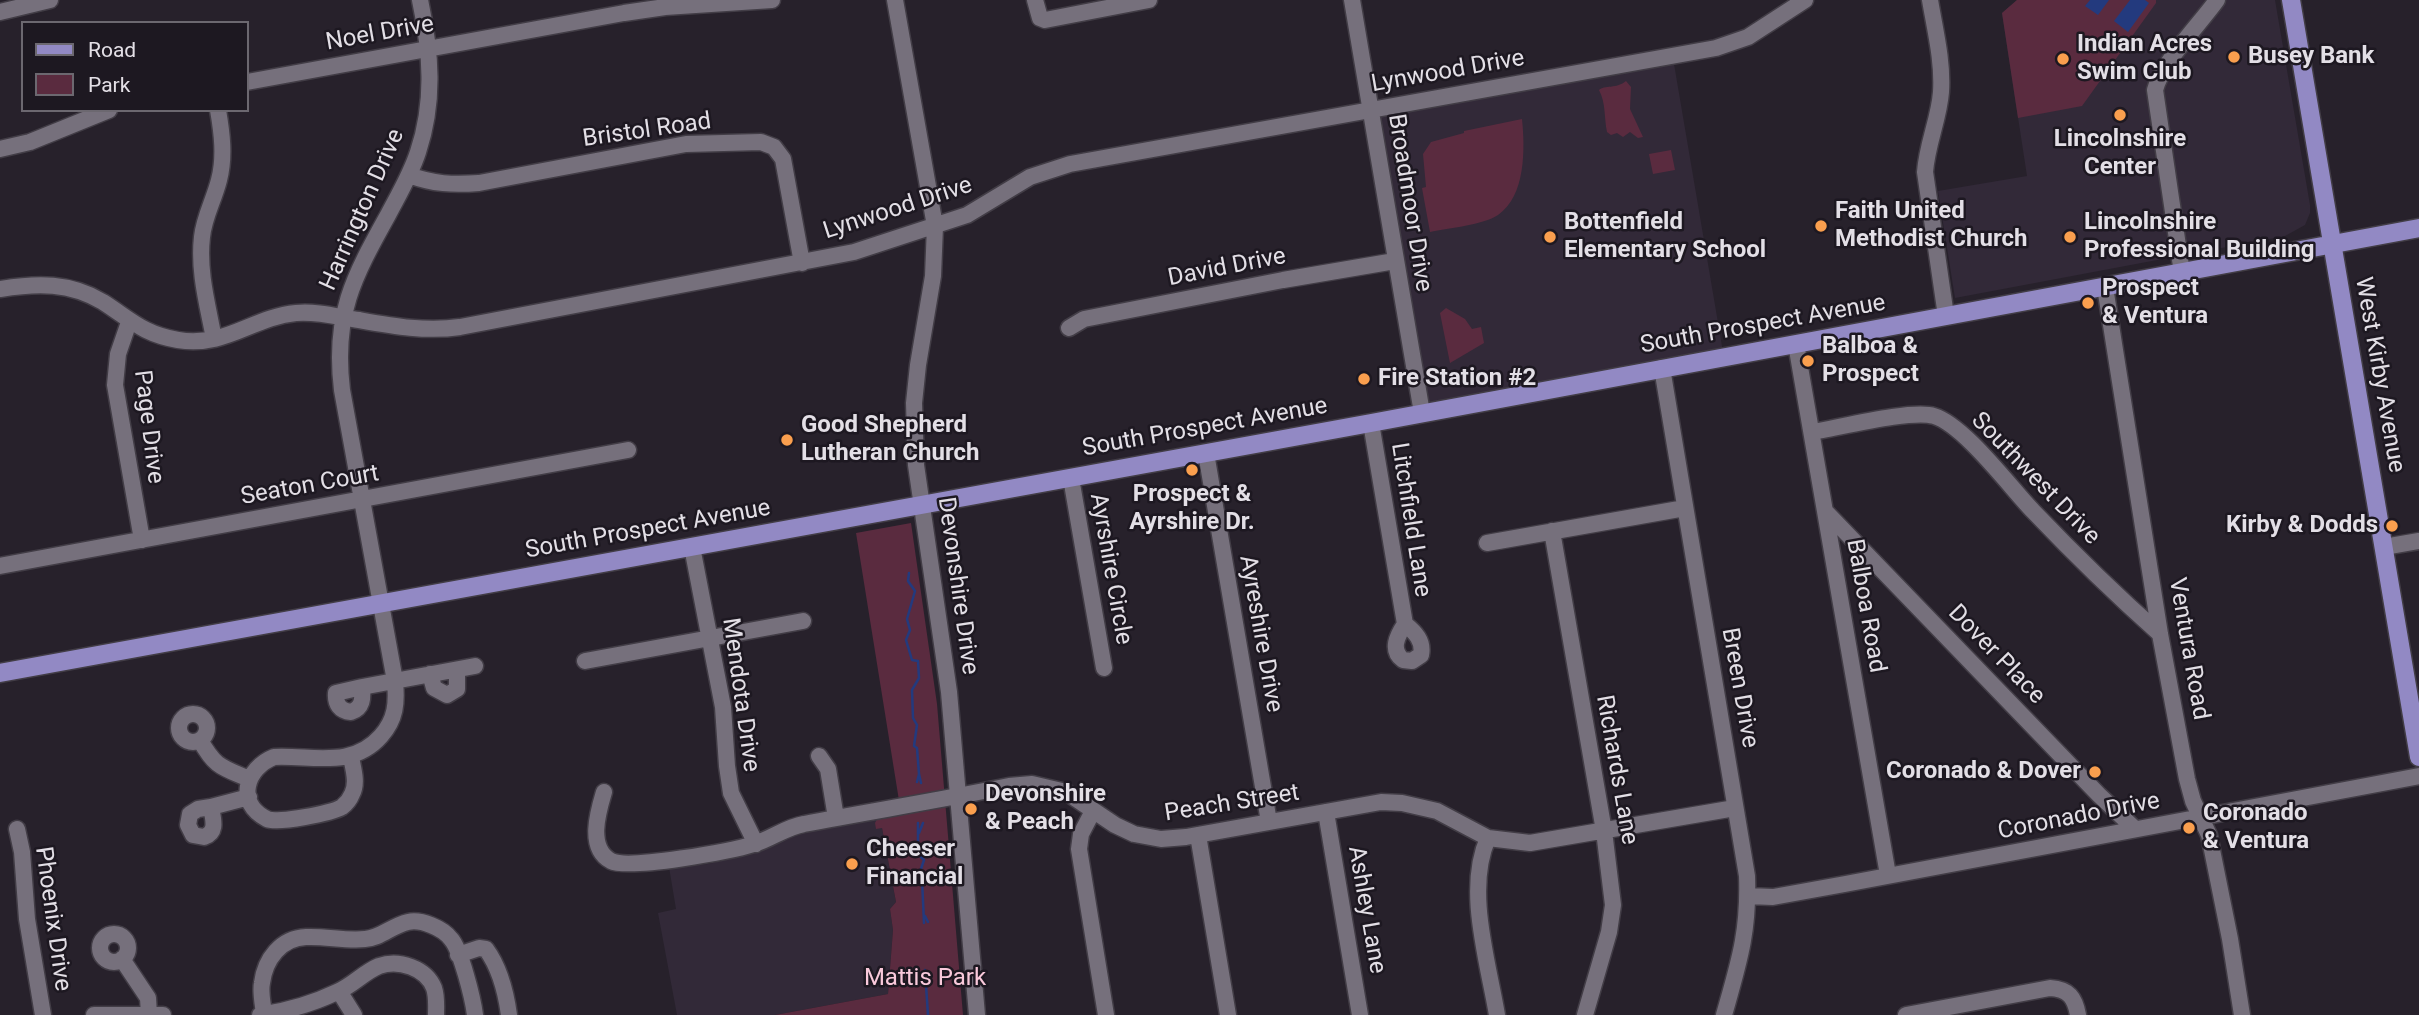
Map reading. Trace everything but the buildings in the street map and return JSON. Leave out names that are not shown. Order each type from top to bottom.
[{"type":"main road","name":"West Kirby Avenue","points":[[2291,0],[2384,547],[2413,679],[2419,757]]},
{"type":"main road","name":"South Prospect Avenue","points":[[0,673],[1371,423],[2419,228]]},
{"type":"street","points":[[10,7],[50,0]]},
{"type":"street","name":"Harrington Drive","points":[[351,757],[373,744],[388,728],[396,711],[395,681],[339,366],[342,317],[353,281],[409,175],[426,125],[430,97],[429,49],[420,0]]},
{"type":"street","name":"Noel Drive","points":[[248,82],[624,13],[665,7],[772,0]]},
{"type":"street","name":"Devonshire Drive","points":[[895,0],[935,226],[933,276],[914,403],[916,465],[948,681],[976,1015]]},
{"type":"street","points":[[1035,0],[1040,18],[1045,20],[1149,0]]},
{"type":"street","name":"Broadmoor Drive","points":[[1352,0],[1422,413]]},
{"type":"street","name":"Lynwood Drive","points":[[0,289],[41,284],[69,288],[104,303],[129,322],[164,338],[182,341],[214,340],[265,320],[309,312],[419,329],[449,329],[854,252],[967,215],[1030,177],[1070,164],[1716,48],[1763,29],[1805,0]]},
{"type":"street","points":[[1930,0],[1938,48],[1941,92],[1927,147],[1925,172],[1946,316]]},
{"type":"street","points":[[2182,272],[2155,90],[2182,46],[2217,0]]},
{"type":"street","points":[[0,149],[30,142],[104,112]]},
{"type":"street","points":[[214,340],[201,271],[200,250],[205,219],[222,166],[222,132],[218,112]]},
{"type":"street","name":"Bristol Road","points":[[409,175],[436,184],[479,183],[686,144],[761,142],[774,147],[783,159],[802,263]]},
{"type":"street","name":"David Drive","points":[[1069,328],[1084,319],[1395,261]]},
{"type":"street","name":"Ventura Road","points":[[2105,287],[2160,634],[2187,779],[2193,801],[2209,835],[2218,873],[2242,1015]]},
{"type":"street","name":"Page Drive","points":[[129,322],[118,354],[115,385],[142,540]]},
{"type":"street","name":"Balboa Road","points":[[1796,344],[1888,875]]},
{"type":"street","name":"Breen Drive","points":[[1662,368],[1745,863],[1748,897],[1744,946],[1724,1015]]},
{"type":"street","name":"Southwest Drive","points":[[1812,432],[1922,414],[1944,420],[1952,425],[2105,585],[2160,634]]},
{"type":"street","name":"Litchfield Lane","points":[[1371,423],[1405,624]]},
{"type":"street","name":"Seaton Court","points":[[0,566],[628,450]]},
{"type":"street","name":"Ayreshire Drive","points":[[1206,453],[1269,822]]},
{"type":"street","name":"Ayrshire Circle","points":[[1071,478],[1104,668]]},
{"type":"street","points":[[1487,543],[1685,508]]},
{"type":"street","name":"Dover Place","points":[[1825,511],[2135,829]]},
{"type":"street","name":"Richards Lane","points":[[1552,531],[1604,831],[1613,905],[1609,932],[1585,1015]]},
{"type":"street","points":[[2384,547],[2419,541]]},
{"type":"street","name":"Mendota Drive","points":[[692,547],[723,707],[731,793],[756,844]]},
{"type":"street","points":[[585,661],[803,621]]},
{"type":"street","points":[[362,687],[475,666]]},
{"type":"street","points":[[430,674],[434,688],[447,695],[457,689],[457,670]]},
{"type":"street","points":[[200,740],[210,759],[218,766],[249,779]]},
{"type":"street","points":[[819,755],[828,769],[836,818]]},
{"type":"street","points":[[274,757],[351,757],[355,789],[336,810],[270,820],[257,812],[249,797],[249,779],[256,768],[274,757]]},
{"type":"street","name":"Coronado Drive","points":[[1748,897],[1773,897],[2419,776]]},
{"type":"street","name":"Peach Street","points":[[604,792],[597,814],[598,840],[603,854],[617,863],[713,855],[756,844],[800,825],[1009,786],[1040,785],[1066,792],[1125,830],[1148,838],[1173,839],[1381,803],[1402,803],[1437,811],[1488,838],[1530,843],[1735,808]]},
{"type":"street","points":[[211,807],[249,797]]},
{"type":"street","points":[[1093,811],[1081,834],[1079,849],[1107,1015]]},
{"type":"street","name":"Ashley Lane","points":[[1326,812],[1360,1015]]},
{"type":"street","name":"Phoenix Drive","points":[[17,829],[22,852],[27,919],[43,1015]]},
{"type":"street","points":[[1198,835],[1228,1015]]},
{"type":"street","points":[[1488,838],[1482,853],[1477,887],[1497,1015]]},
{"type":"street","points":[[436,1015],[433,985],[416,968],[407,965],[379,966],[339,991],[291,1010],[262,1015],[261,984],[273,954],[287,940],[305,937],[374,939],[393,926],[413,921],[431,925],[451,938],[473,1001],[475,1015]]},
{"type":"street","points":[[374,939],[379,966]]},
{"type":"street","points":[[458,955],[479,948],[486,949],[492,957],[506,993],[509,1015]]},
{"type":"street","points":[[122,959],[148,998],[149,1015]]},
{"type":"street","points":[[1906,1015],[2050,988],[2060,989],[2072,996],[2078,1015]]},
{"type":"street","points":[[339,991],[354,1015]]},
{"type":"street","points":[[93,1015],[163,1015]]},
{"type":"shaded area","points":[[2017,0],[2275,0],[2310,205],[2305,225],[2285,236],[1955,298],[1938,191],[2027,176],[2002,13]]},
{"type":"shaded area","name":"Bottenfield Elementary School","points":[[1673,58],[1724,358],[1425,410],[1376,114]]},
{"type":"shaded area","points":[[901,813],[882,828],[896,902],[890,909],[893,930],[888,994],[775,1015],[677,1015],[658,913],[676,909],[669,867],[708,864],[747,855],[803,831]]},
{"type":"green space","name":"Indian Acres Swim Club","points":[[2017,0],[2156,0],[2156,3],[2082,106],[2018,118],[2002,13]]},
{"type":"green space","points":[[1626,81],[1631,87],[1630,109],[1643,137],[1638,138],[1630,132],[1623,137],[1607,132],[1604,105],[1599,90]]},
{"type":"green space","points":[[1522,119],[1522,171],[1514,196],[1507,207],[1498,215],[1484,221],[1430,232],[1422,188],[1426,187],[1423,154],[1431,142],[1464,131]]},
{"type":"green space","points":[[1671,150],[1675,170],[1653,174],[1649,154]]},
{"type":"green space","points":[[1446,308],[1465,319],[1472,329],[1481,327],[1484,343],[1450,363],[1440,313]]},
{"type":"green space","name":"Mattis Park","points":[[911,523],[937,704],[963,1015],[775,1015],[888,994],[893,930],[890,909],[896,902],[882,828],[876,829],[875,823],[878,817],[901,813],[856,533]]},
{"type":"water","points":[[2090,0],[2109,0],[2098,15],[2085,6]]},
{"type":"water","points":[[2130,0],[2145,0],[2149,3],[2128,32],[2114,21]]},
{"type":"waterway","points":[[909,573],[908,581],[915,591],[907,619],[910,630],[906,640],[912,660],[918,661],[919,678],[912,690],[913,718],[917,725],[914,746],[917,748],[917,782]]},
{"type":"waterway","points":[[919,774],[921,783]]},
{"type":"waterway","points":[[918,823],[918,854],[924,860],[919,875],[922,879],[924,923]]},
{"type":"waterway","points":[[919,833],[923,823]]},
{"type":"waterway","points":[[925,916],[928,922]]},
{"type":"waterway","points":[[925,970],[928,1015]]},
{"type":"place","name":"Busey Bank","points":[[2234,57]]},
{"type":"place","name":"Indian Acres Swim Club","points":[[2063,59]]},
{"type":"place","name":"Lincolnshire Center","points":[[2120,115]]},
{"type":"place","name":"Faith United Methodist Church","points":[[1821,226]]},
{"type":"place","name":"Bottenfield Elementary School","points":[[1550,237]]},
{"type":"place","name":"Lincolnshire Professional Building","points":[[2070,237]]},
{"type":"place","name":"Prospect & Ventura","points":[[2088,303]]},
{"type":"place","name":"Balboa & Prospect","points":[[1808,361]]},
{"type":"place","name":"Fire Station #2","points":[[1364,379]]},
{"type":"place","name":"Good Shepherd Lutheran Church","points":[[787,440]]},
{"type":"place","name":"Prospect & Ayrshire Dr.","points":[[1192,470]]},
{"type":"place","name":"Kirby & Dodds","points":[[2392,526]]},
{"type":"place","name":"Coronado & Dover","points":[[2095,772]]},
{"type":"place","name":"Devonshire & Peach","points":[[971,809]]},
{"type":"place","name":"Coronado & Ventura","points":[[2189,828]]},
{"type":"place","name":"Cheeser Financial","points":[[852,864]]}]
